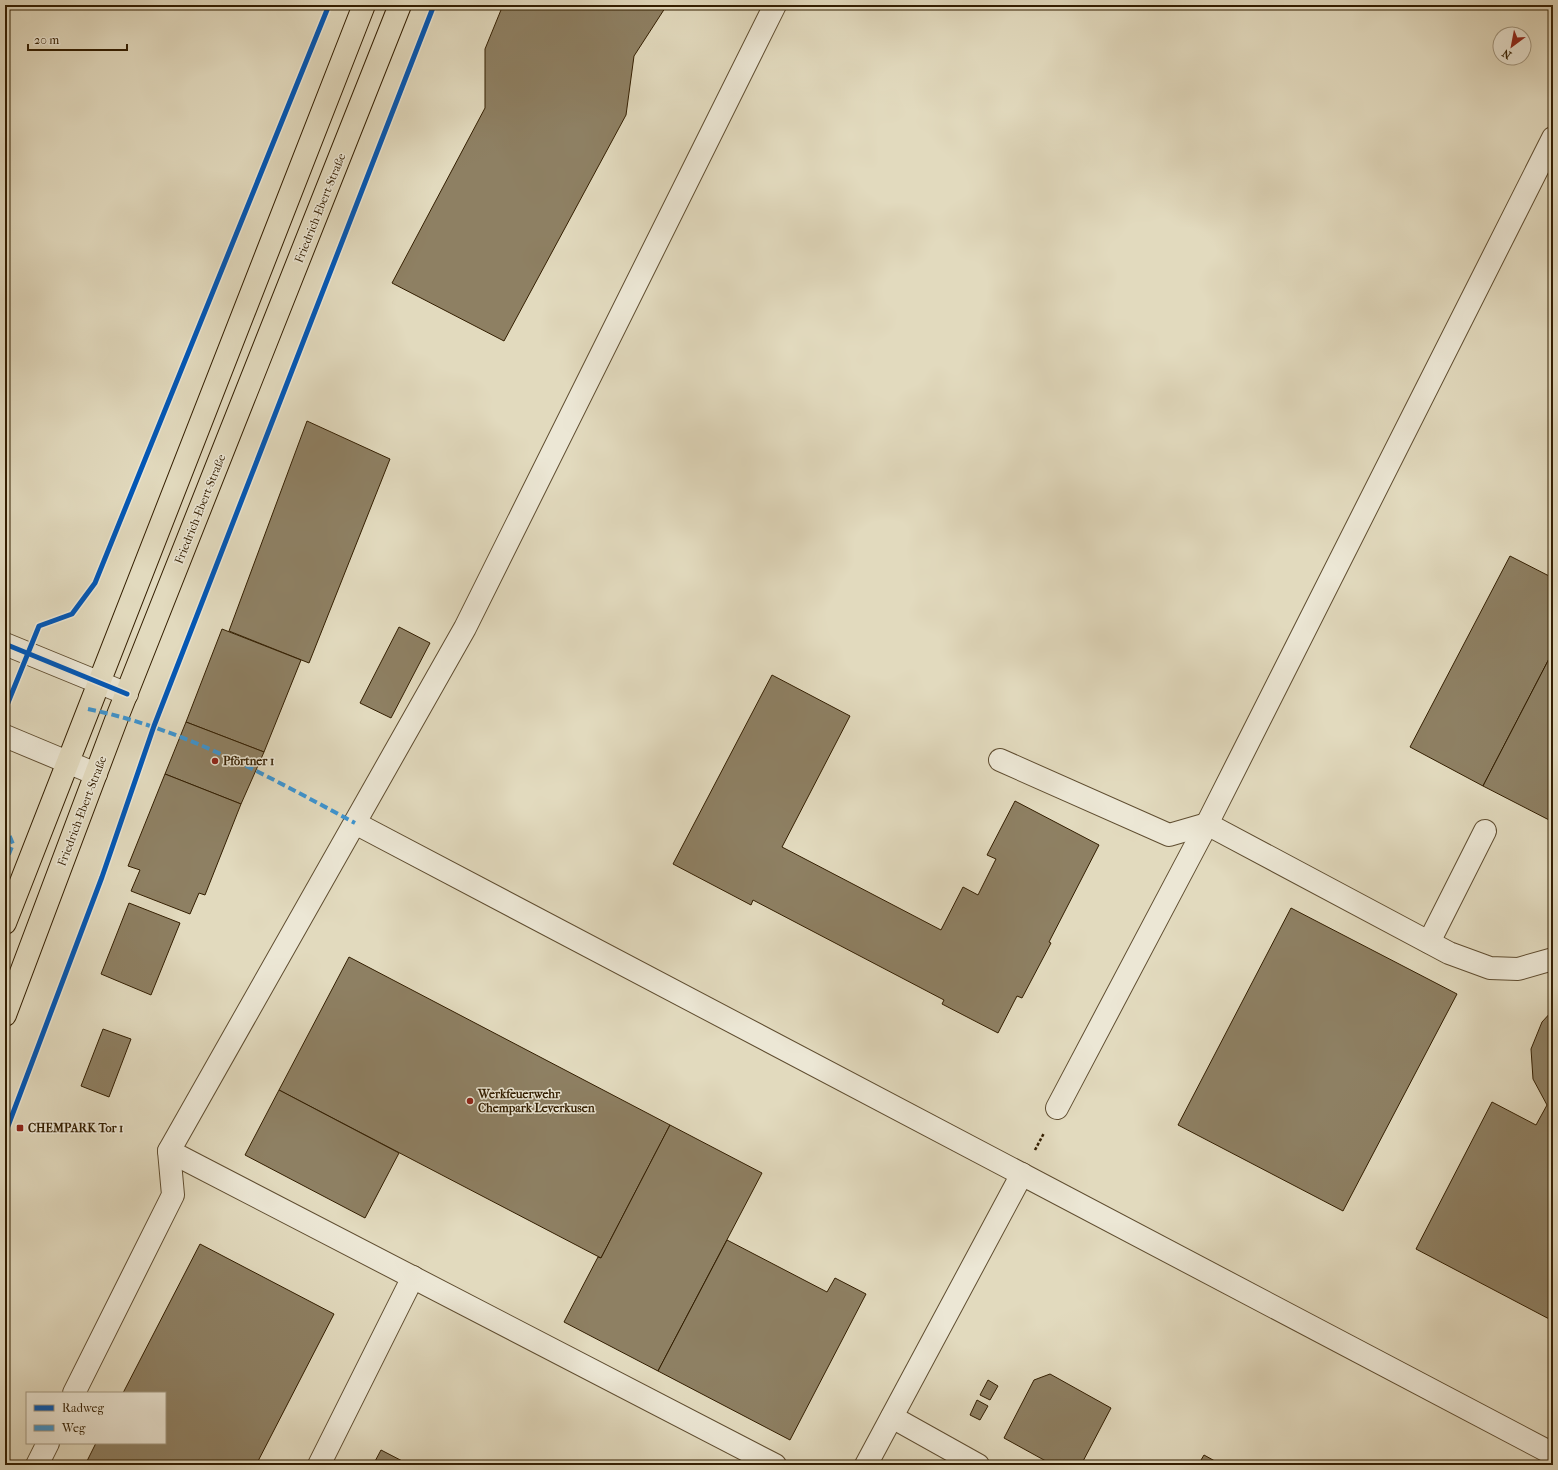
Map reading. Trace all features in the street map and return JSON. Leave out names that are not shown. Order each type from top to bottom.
[{"type":"main road","points":[[5,923],[151,553],[364,5]]},
{"type":"main road","name":"Friedrich-Ebert-Straße","points":[[5,1015],[127,694],[400,5]]},
{"type":"street","points":[[74,1392],[173,1195],[169,1151],[468,621],[775,5]]},
{"type":"street","points":[[1057,1108],[1207,824],[1553,138]]},
{"type":"street","points":[[5,644],[127,694]]},
{"type":"street","points":[[5,736],[96,774]]},
{"type":"street","points":[[1000,760],[1169,835],[1207,824],[1449,953],[1490,968],[1518,970],[1553,959]]},
{"type":"street","points":[[355,823],[1553,1454]]},
{"type":"street","points":[[1429,942],[1485,831]]},
{"type":"street","points":[[169,1151],[775,1465]]},
{"type":"street","points":[[866,1465],[1022,1174]]},
{"type":"street","points":[[319,1465],[413,1277]]},
{"type":"street","points":[[892,1417],[978,1465]]},
{"type":"street","points":[[37,1465],[48,1444]]},
{"type":"path","points":[[1022,1174],[1057,1108]]},
{"type":"building","points":[[503,5],[667,5],[634,56],[626,115],[504,341],[392,283],[485,108],[485,49]]},
{"type":"building","points":[[307,421],[390,459],[309,663],[229,631]]},
{"type":"building","points":[[1510,556],[1553,578],[1553,656],[1551,655],[1483,786],[1410,747]]},
{"type":"building","points":[[399,627],[430,643],[391,718],[360,703]]},
{"type":"building","points":[[222,629],[301,660],[264,752],[186,722]]},
{"type":"building","points":[[1551,655],[1553,656],[1553,822],[1483,786]]},
{"type":"building","points":[[772,675],[850,716],[782,847],[941,930],[963,887],[978,895],[996,859],[987,855],[1015,801],[1099,845],[1022,998],[1017,996],[998,1033],[942,1004],[944,1000],[753,900],[751,905],[673,864]]},
{"type":"building","name":"Pförtner 1","points":[[186,722],[264,752],[241,804],[165,774]]},
{"type":"building","points":[[165,774],[241,804],[205,895],[199,893],[190,914],[131,891],[140,870],[128,866]]},
{"type":"building","points":[[129,903],[180,923],[151,995],[101,974]]},
{"type":"building","points":[[1291,908],[1457,994],[1343,1211],[1178,1125]]},
{"type":"building","points":[[349,957],[670,1125],[601,1258],[279,1090]]},
{"type":"building","points":[[1553,1010],[1553,1321],[1416,1249],[1492,1102],[1536,1125],[1547,1105],[1533,1079],[1531,1049],[1542,1022]]},
{"type":"building","points":[[103,1029],[131,1039],[109,1097],[81,1086]]},
{"type":"building","points":[[279,1090],[399,1153],[365,1218],[245,1155]]},
{"type":"building","points":[[670,1125],[762,1173],[658,1371],[564,1322],[598,1257],[601,1258]]},
{"type":"building","points":[[727,1240],[827,1292],[835,1278],[866,1294],[790,1440],[658,1371]]},
{"type":"building","points":[[200,1244],[334,1314],[256,1465],[85,1465],[96,1444],[166,1444],[166,1392],[124,1392]]},
{"type":"building","points":[[1050,1374],[1111,1408],[1081,1465],[1053,1465],[1004,1438],[1034,1380]]},
{"type":"building","points":[[988,1380],[998,1386],[990,1400],[980,1395]]},
{"type":"building","points":[[977,1400],[988,1406],[980,1420],[970,1415]]},
{"type":"building","points":[[381,1450],[410,1465],[373,1465]]},
{"type":"building","points":[[1204,1455],[1222,1465],[1198,1465]]},
{"type":"marked path","points":[[88,709],[159,729],[226,756],[355,823]]},
{"type":"marked path","points":[[5,825],[13,844],[5,864]]},
{"type":"cycle path","points":[[5,710],[39,626],[72,614],[95,583],[329,5]]},
{"type":"cycle path","points":[[5,1134],[102,877],[154,726],[434,5]]},
{"type":"cycle path","points":[[5,644],[127,694]]},
{"type":"place","name":"Pförtner 1","points":[[215,761]]},
{"type":"place","name":"Werkfeuerwehr Chempark Leverkusen","points":[[470,1101]]},
{"type":"place","name":"CHEMPARK Tor 1","points":[[20,1128]]}]
